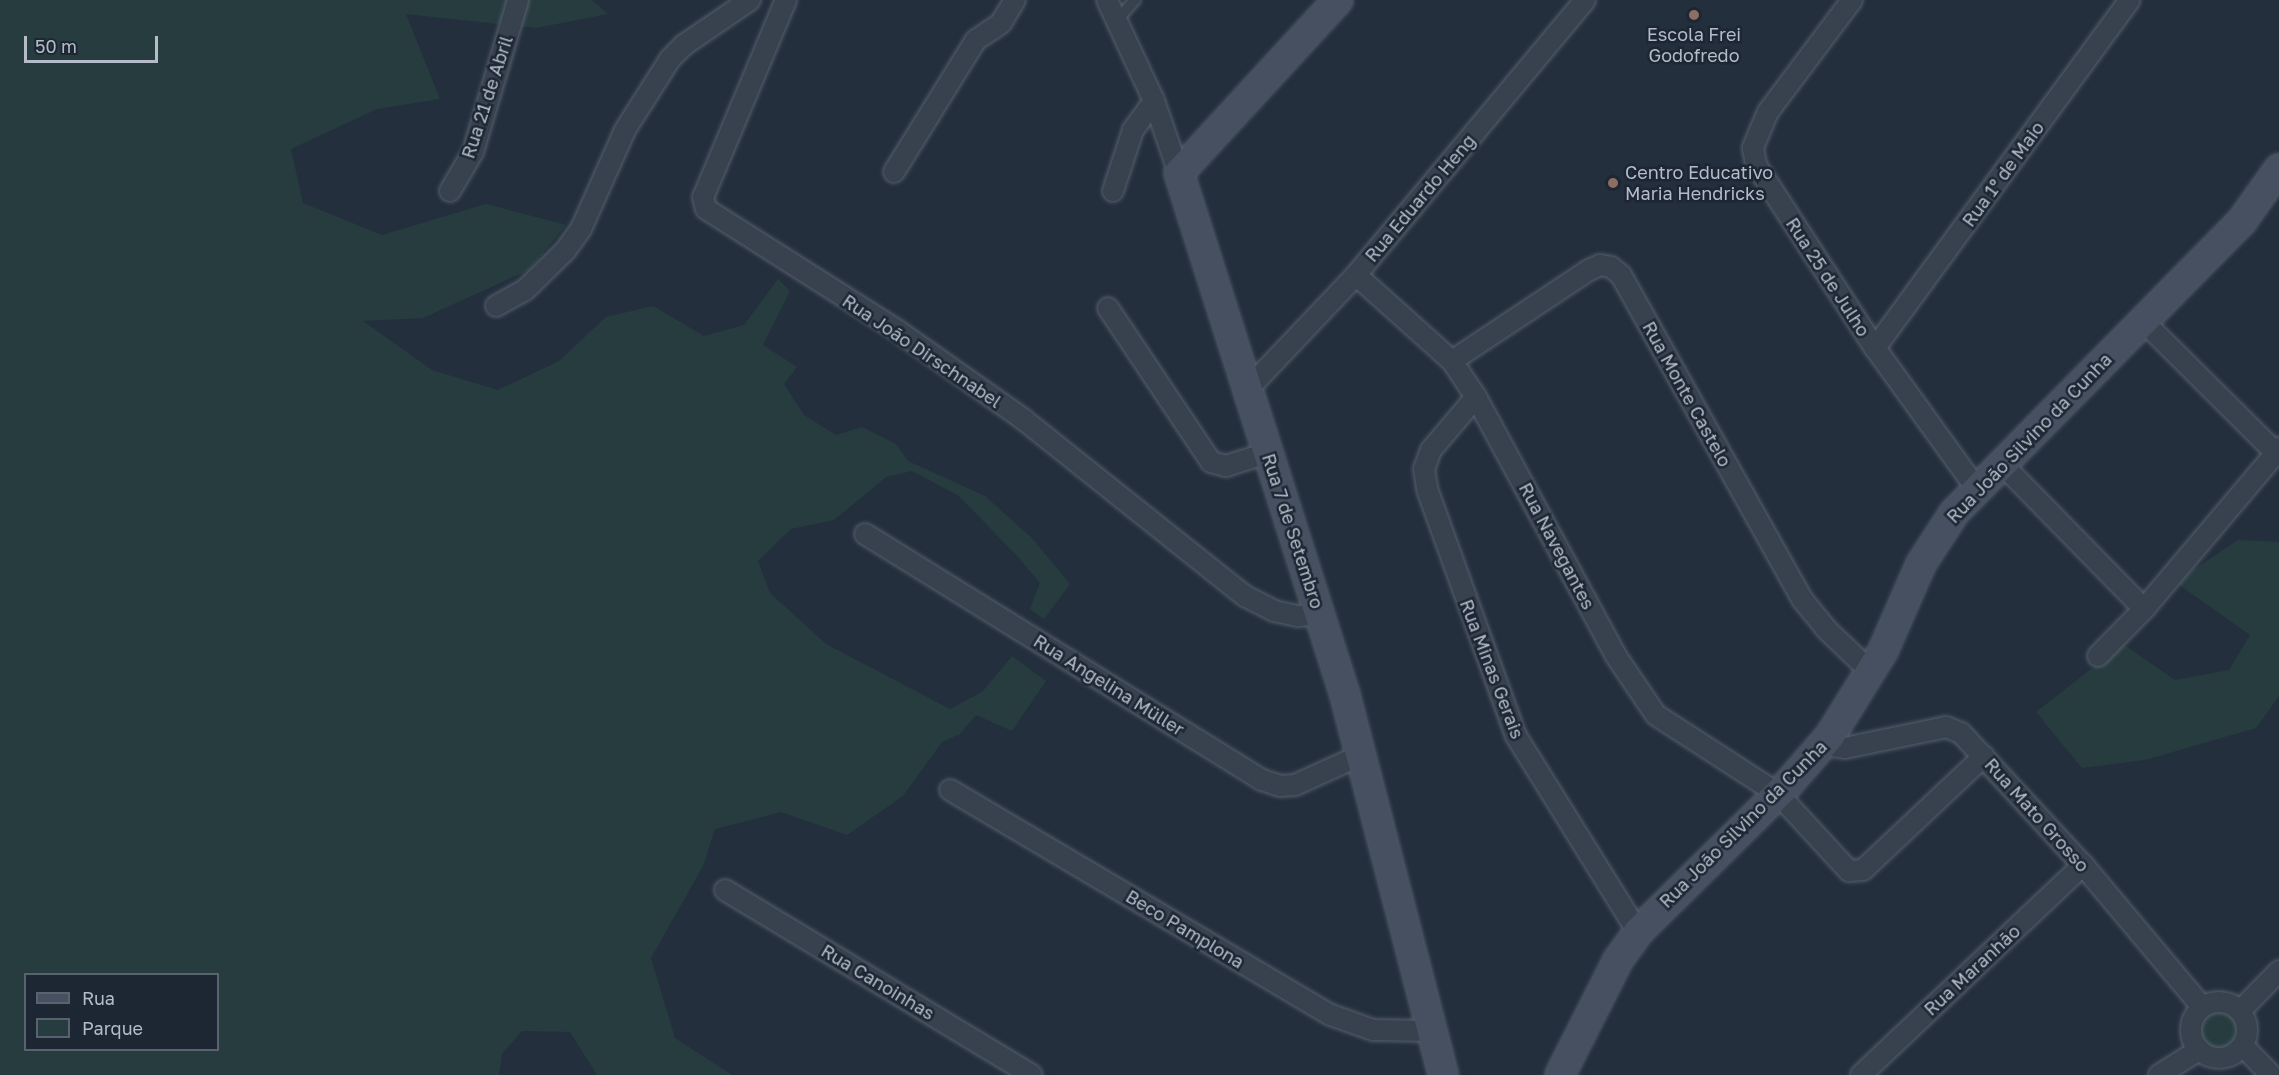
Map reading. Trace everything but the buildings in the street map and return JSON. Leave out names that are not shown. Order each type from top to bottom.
[{"type":"street","name":"Rua 21 de Abril","points":[[450,191],[473,152],[518,0]]},
{"type":"street","points":[[496,306],[525,291],[566,251],[581,229],[626,130],[670,59],[691,39],[750,0]]},
{"type":"street","name":"Rua João Dirschnabel","points":[[786,0],[703,197],[706,209],[898,331],[1014,412],[1245,596],[1274,611],[1298,616],[1321,614]]},
{"type":"street","points":[[894,172],[976,40],[1001,23],[1015,0]]},
{"type":"street","name":"Rua 7 de Setembro","points":[[1107,0],[1154,101],[1321,614],[1361,755],[1443,1075]]},
{"type":"street","points":[[1179,173],[1338,0]]},
{"type":"street","name":"Rua Eduardo Heng","points":[[1247,390],[1356,275],[1585,0]]},
{"type":"street","name":"Rua 25 de Julho","points":[[1852,0],[1768,112],[1753,148],[1756,165],[1875,348],[1976,488]]},
{"type":"street","name":"Rua 1º de Maio","points":[[1875,348],[2130,0]]},
{"type":"street","points":[[1113,191],[1133,130],[1154,101]]},
{"type":"street","name":"Rua João Silvino da Cunha","points":[[1560,1075],[1608,978],[1638,932],[1778,794],[1824,745],[1871,672],[1926,556],[1976,488],[2242,221],[2279,169]]},
{"type":"street","name":"Rua Monte Castelo","points":[[1452,361],[1589,270],[1600,265],[1611,267],[1621,275],[1802,599],[1826,629],[1871,672]]},
{"type":"street","name":"Rua Navegantes","points":[[1356,275],[1452,361],[1476,397],[1642,698],[1671,726],[1778,794],[1856,874],[1984,756]]},
{"type":"street","points":[[1108,308],[1211,462],[1226,466],[1268,453]]},
{"type":"street","points":[[2098,656],[2144,609],[2277,451],[2142,320]]},
{"type":"street","name":"Rua Minas Gerais","points":[[1476,397],[1431,450],[1424,469],[1427,489],[1516,736],[1638,932]]},
{"type":"street","points":[[2001,463],[2144,609]]},
{"type":"street","name":"Rua Angelina Müller","points":[[865,534],[1262,780],[1280,786],[1295,785],[1361,755]]},
{"type":"street","name":"Rua Mato Grosso","points":[[1824,745],[1845,748],[1946,727],[1961,733],[2083,865],[2202,1008]]},
{"type":"street","name":"Beco Pamplona","points":[[950,790],[1331,1016],[1373,1030],[1432,1031]]},
{"type":"street","name":"Rua Maranhão","points":[[1861,1075],[2083,865]]},
{"type":"street","name":"Rua Canoinhas","points":[[725,890],[1032,1075]]},
{"type":"street","points":[[2240,1011],[2279,970]]},
{"type":"street","points":[[2222,1002],[2240,1011],[2247,1028],[2238,1050],[2212,1058],[2199,1050],[2191,1028],[2202,1008],[2222,1002]]},
{"type":"street","points":[[2159,1075],[2199,1050]]},
{"type":"street","points":[[2238,1050],[2252,1075]]},
{"type":"street","points":[[2238,1050],[2271,1075]]},
{"type":"lane","points":[[1117,20],[1136,0]]},
{"type":"green space","points":[[0,0],[592,0],[608,14],[536,28],[406,14],[440,99],[377,109],[291,149],[303,203],[382,235],[486,204],[566,225],[529,270],[423,318],[363,321],[432,370],[498,390],[559,361],[606,317],[653,306],[704,336],[744,325],[778,279],[790,291],[763,345],[797,367],[784,384],[804,415],[836,435],[862,427],[896,444],[908,461],[985,496],[1031,537],[1070,584],[1044,619],[1030,609],[1040,583],[1019,558],[959,496],[912,471],[886,477],[834,520],[791,529],[758,561],[770,593],[826,644],[950,709],[982,692],[1012,656],[1046,681],[1012,731],[976,715],[960,734],[942,742],[903,796],[847,835],[781,812],[715,829],[703,866],[651,958],[675,1038],[732,1075],[597,1075],[570,1032],[522,1031],[502,1054],[499,1075],[0,1075]]},
{"type":"green space","points":[[2238,540],[2279,542],[2279,696],[2256,728],[2145,760],[2082,768],[2036,712],[2123,644],[2175,680],[2229,670],[2250,635],[2175,582]]},
{"type":"green space","points":[[2218,1010],[2232,1016],[2238,1030],[2232,1044],[2218,1050],[2204,1044],[2198,1030],[2204,1016]]},
{"type":"place","name":"Escola Frei Godofredo","points":[[1694,15]]},
{"type":"place","name":"Centro Educativo Maria Hendricks","points":[[1613,183]]}]
